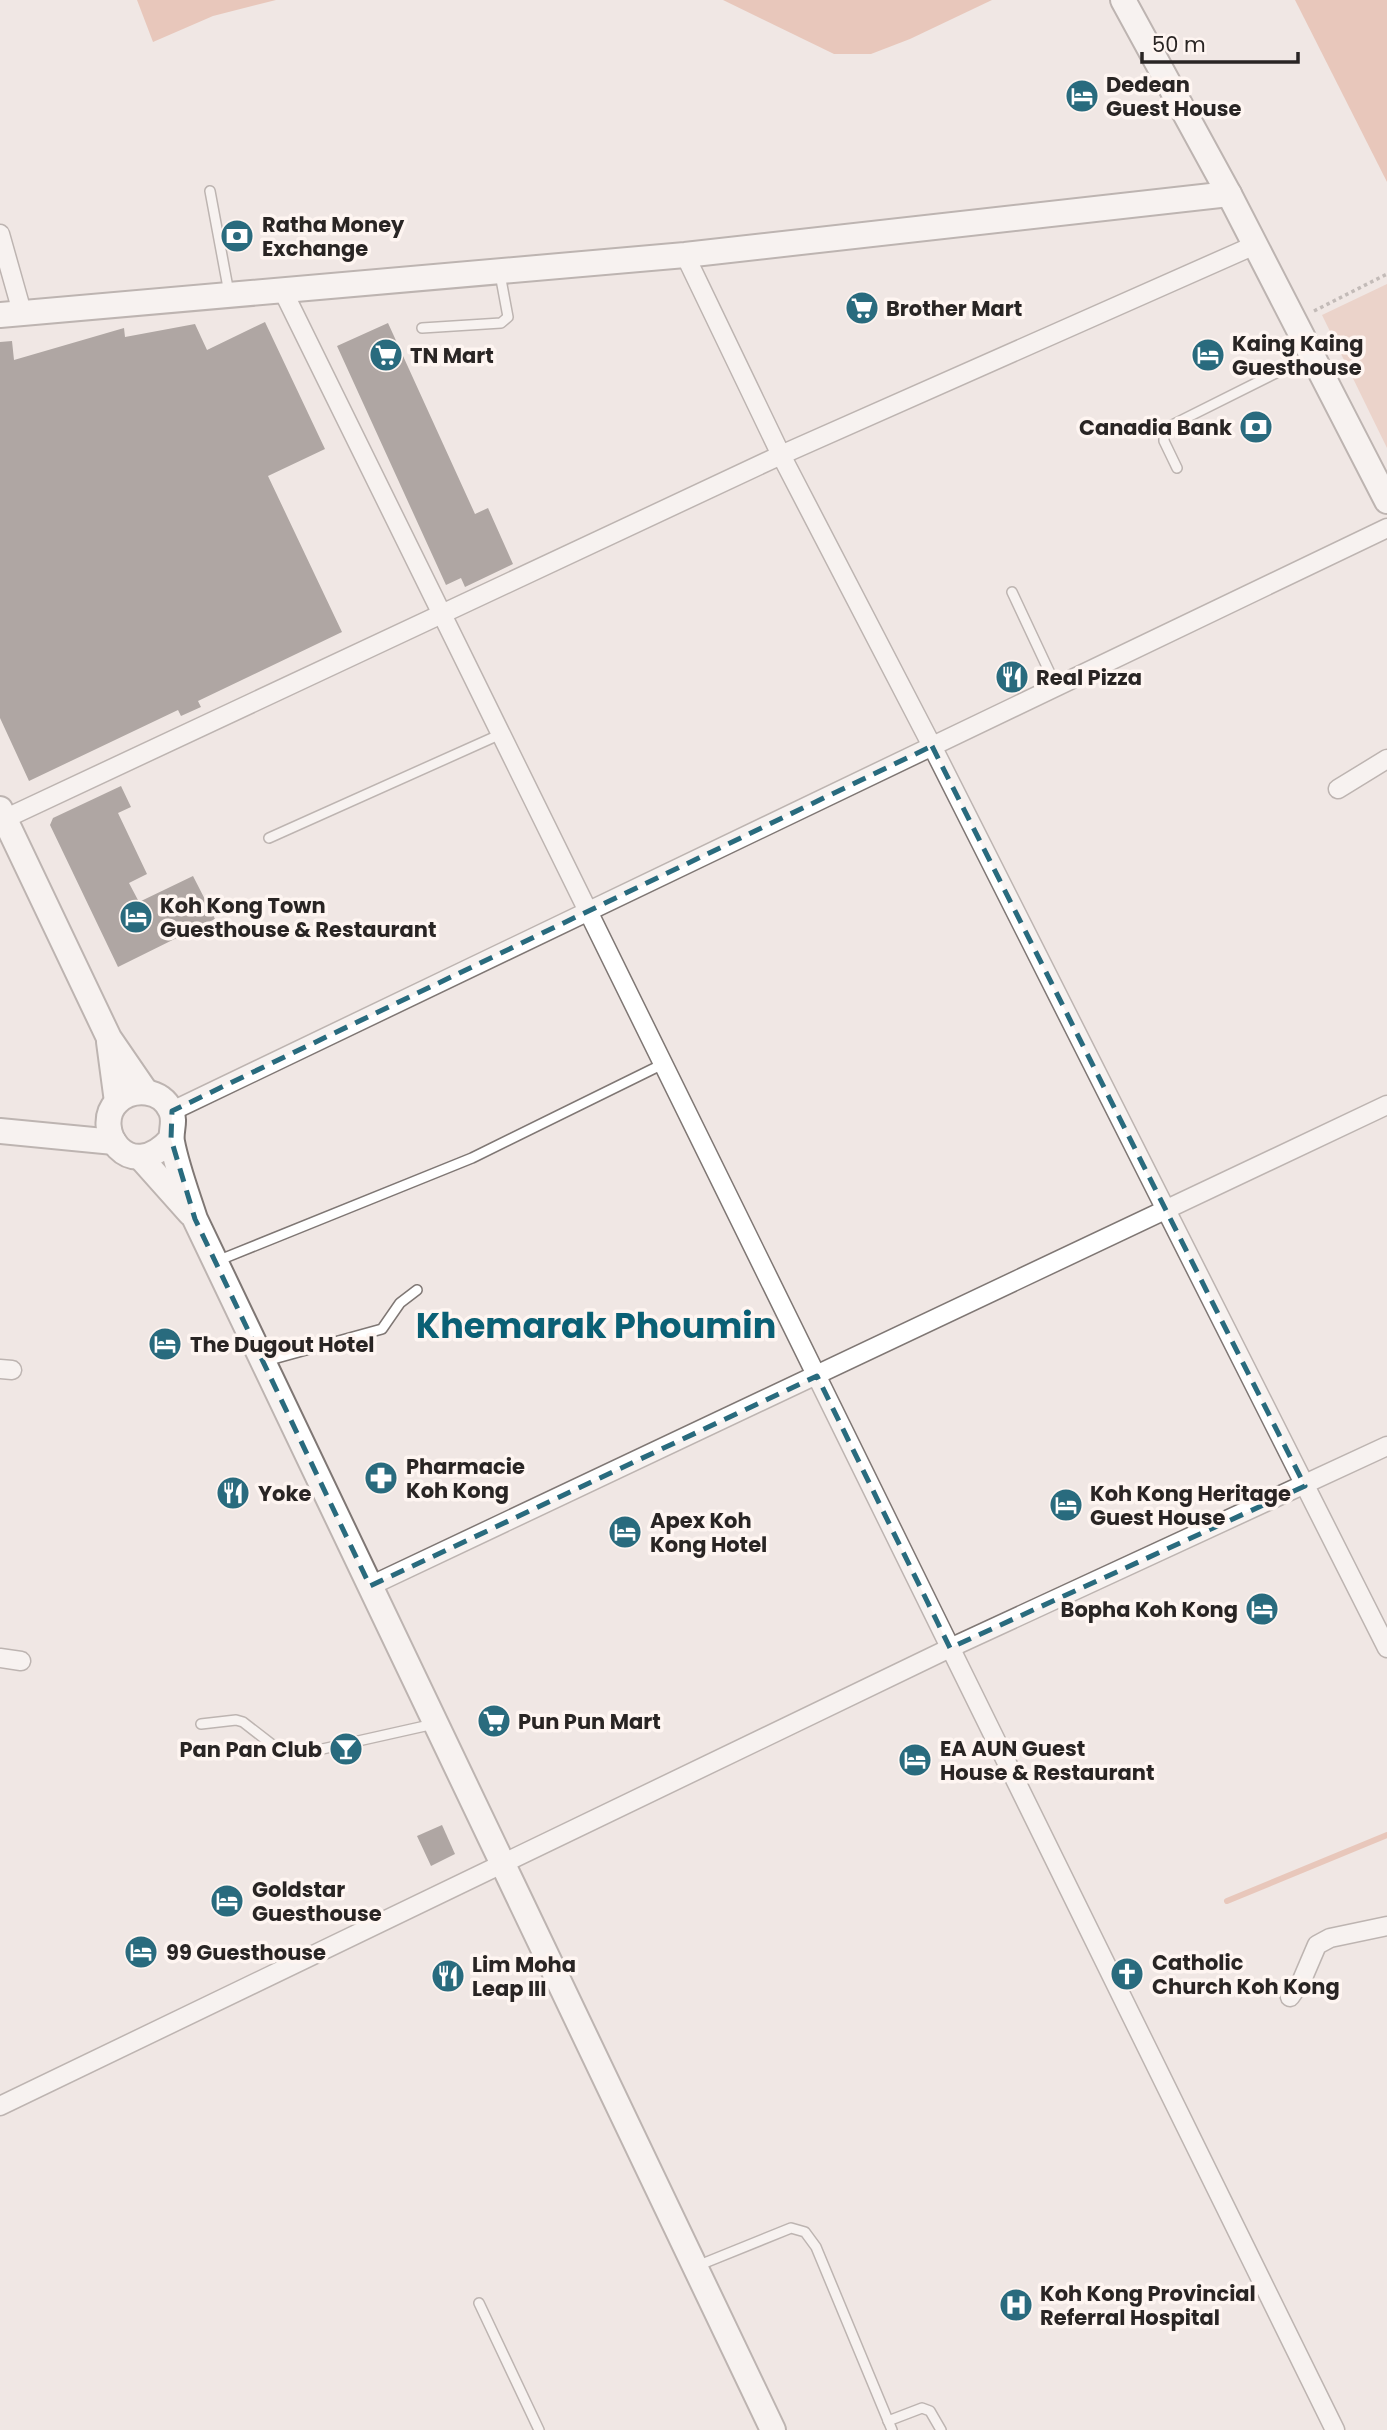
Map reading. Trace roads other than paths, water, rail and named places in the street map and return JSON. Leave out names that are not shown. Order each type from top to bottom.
[{"type":"street","points":[[1123,0],[1229,194],[1387,501]]},
{"type":"street","points":[[0,234],[11,314],[685,255],[1229,194]]},
{"type":"street","points":[[146,1092],[109,1038],[2,816],[442,615],[781,455],[1255,244]]},
{"type":"street","points":[[685,255],[781,455],[932,746],[1387,1648]]},
{"type":"street","points":[[283,291],[1335,2430]]},
{"type":"street","points":[[172,1111],[1387,528]]},
{"type":"street","points":[[1338,789],[1387,759]]},
{"type":"street","points":[[70,1139],[113,1110],[131,1094],[146,1092],[157,1095],[172,1111],[175,1125],[171,1139],[159,1153],[141,1158],[130,1156],[114,1142],[109,1130],[113,1110],[109,1038]]},
{"type":"street","points":[[370,1586],[1387,1105]]},
{"type":"street","points":[[0,1131],[114,1142]]},
{"type":"street","points":[[171,1139],[195,1219],[773,2430]]},
{"type":"street","points":[[141,1158],[195,1219]]},
{"type":"street","points":[[0,2106],[950,1648],[1387,1446]]},
{"type":"street","points":[[0,1658],[21,1661]]},
{"type":"street","points":[[1290,1997],[1302,1980],[1317,1945],[1330,1938],[1387,1926]]},
{"type":"lane","points":[[210,191],[230,296]]},
{"type":"lane","points":[[422,328],[501,323],[508,317],[500,272]]},
{"type":"lane","points":[[1177,468],[1164,441],[1164,432],[1170,426],[1312,356]]},
{"type":"lane","points":[[1012,592],[1056,686]]},
{"type":"lane","points":[[269,838],[501,734]]},
{"type":"lane","points":[[216,1262],[472,1158],[663,1064]]},
{"type":"lane","points":[[264,1362],[382,1329],[400,1303],[417,1290]]},
{"type":"lane","points":[[201,1724],[236,1720],[243,1722],[283,1753],[318,1750],[436,1724]]},
{"type":"lane","points":[[695,2267],[791,2228],[805,2232],[816,2247],[890,2425],[922,2409],[930,2411],[941,2430]]},
{"type":"lane","points":[[479,2303],[539,2430]]},
{"type":"waterway","points":[[1227,1901],[1387,1835]]},
{"type":"place","name":"Dedean Guest House","points":[[1082,96]]},
{"type":"place","name":"Ratha Money Exchange","points":[[237,236]]},
{"type":"place","name":"Brother Mart","points":[[862,308]]},
{"type":"place","name":"TN Mart","points":[[386,355]]},
{"type":"place","name":"Kaing Kaing Guesthouse","points":[[1208,355]]},
{"type":"place","name":"Canadia Bank","points":[[1256,427]]},
{"type":"place","name":"Real Pizza","points":[[1012,677]]},
{"type":"place","name":"Koh Kong Town Guesthouse & Restaurant","points":[[136,917]]},
{"type":"place","name":"The Dugout Hotel","points":[[165,1344]]},
{"type":"place","name":"Pharmacie Koh Kong","points":[[381,1478]]},
{"type":"place","name":"Yoke","points":[[233,1493]]},
{"type":"place","name":"Koh Kong Heritage Guest House","points":[[1066,1505]]},
{"type":"place","name":"Apex Koh Kong Hotel","points":[[625,1532]]},
{"type":"place","name":"Bopha Koh Kong","points":[[1262,1609]]},
{"type":"place","name":"Pun Pun Mart","points":[[494,1721]]},
{"type":"place","name":"Pan Pan Club","points":[[346,1749]]},
{"type":"place","name":"EA AUN Guest House & Restaurant","points":[[915,1760]]},
{"type":"place","name":"Goldstar Guesthouse","points":[[227,1901]]},
{"type":"place","name":"99 Guesthouse","points":[[141,1952]]},
{"type":"place","name":"Catholic Church Koh Kong","points":[[1127,1974]]},
{"type":"place","name":"Lim Moha Leap III","points":[[448,1976]]},
{"type":"place","name":"Koh Kong Provincial Referral Hospital","points":[[1016,2305]]},
{"type":"district","name":"Khemarak Phoumin","points":[[596,1325]]}]
